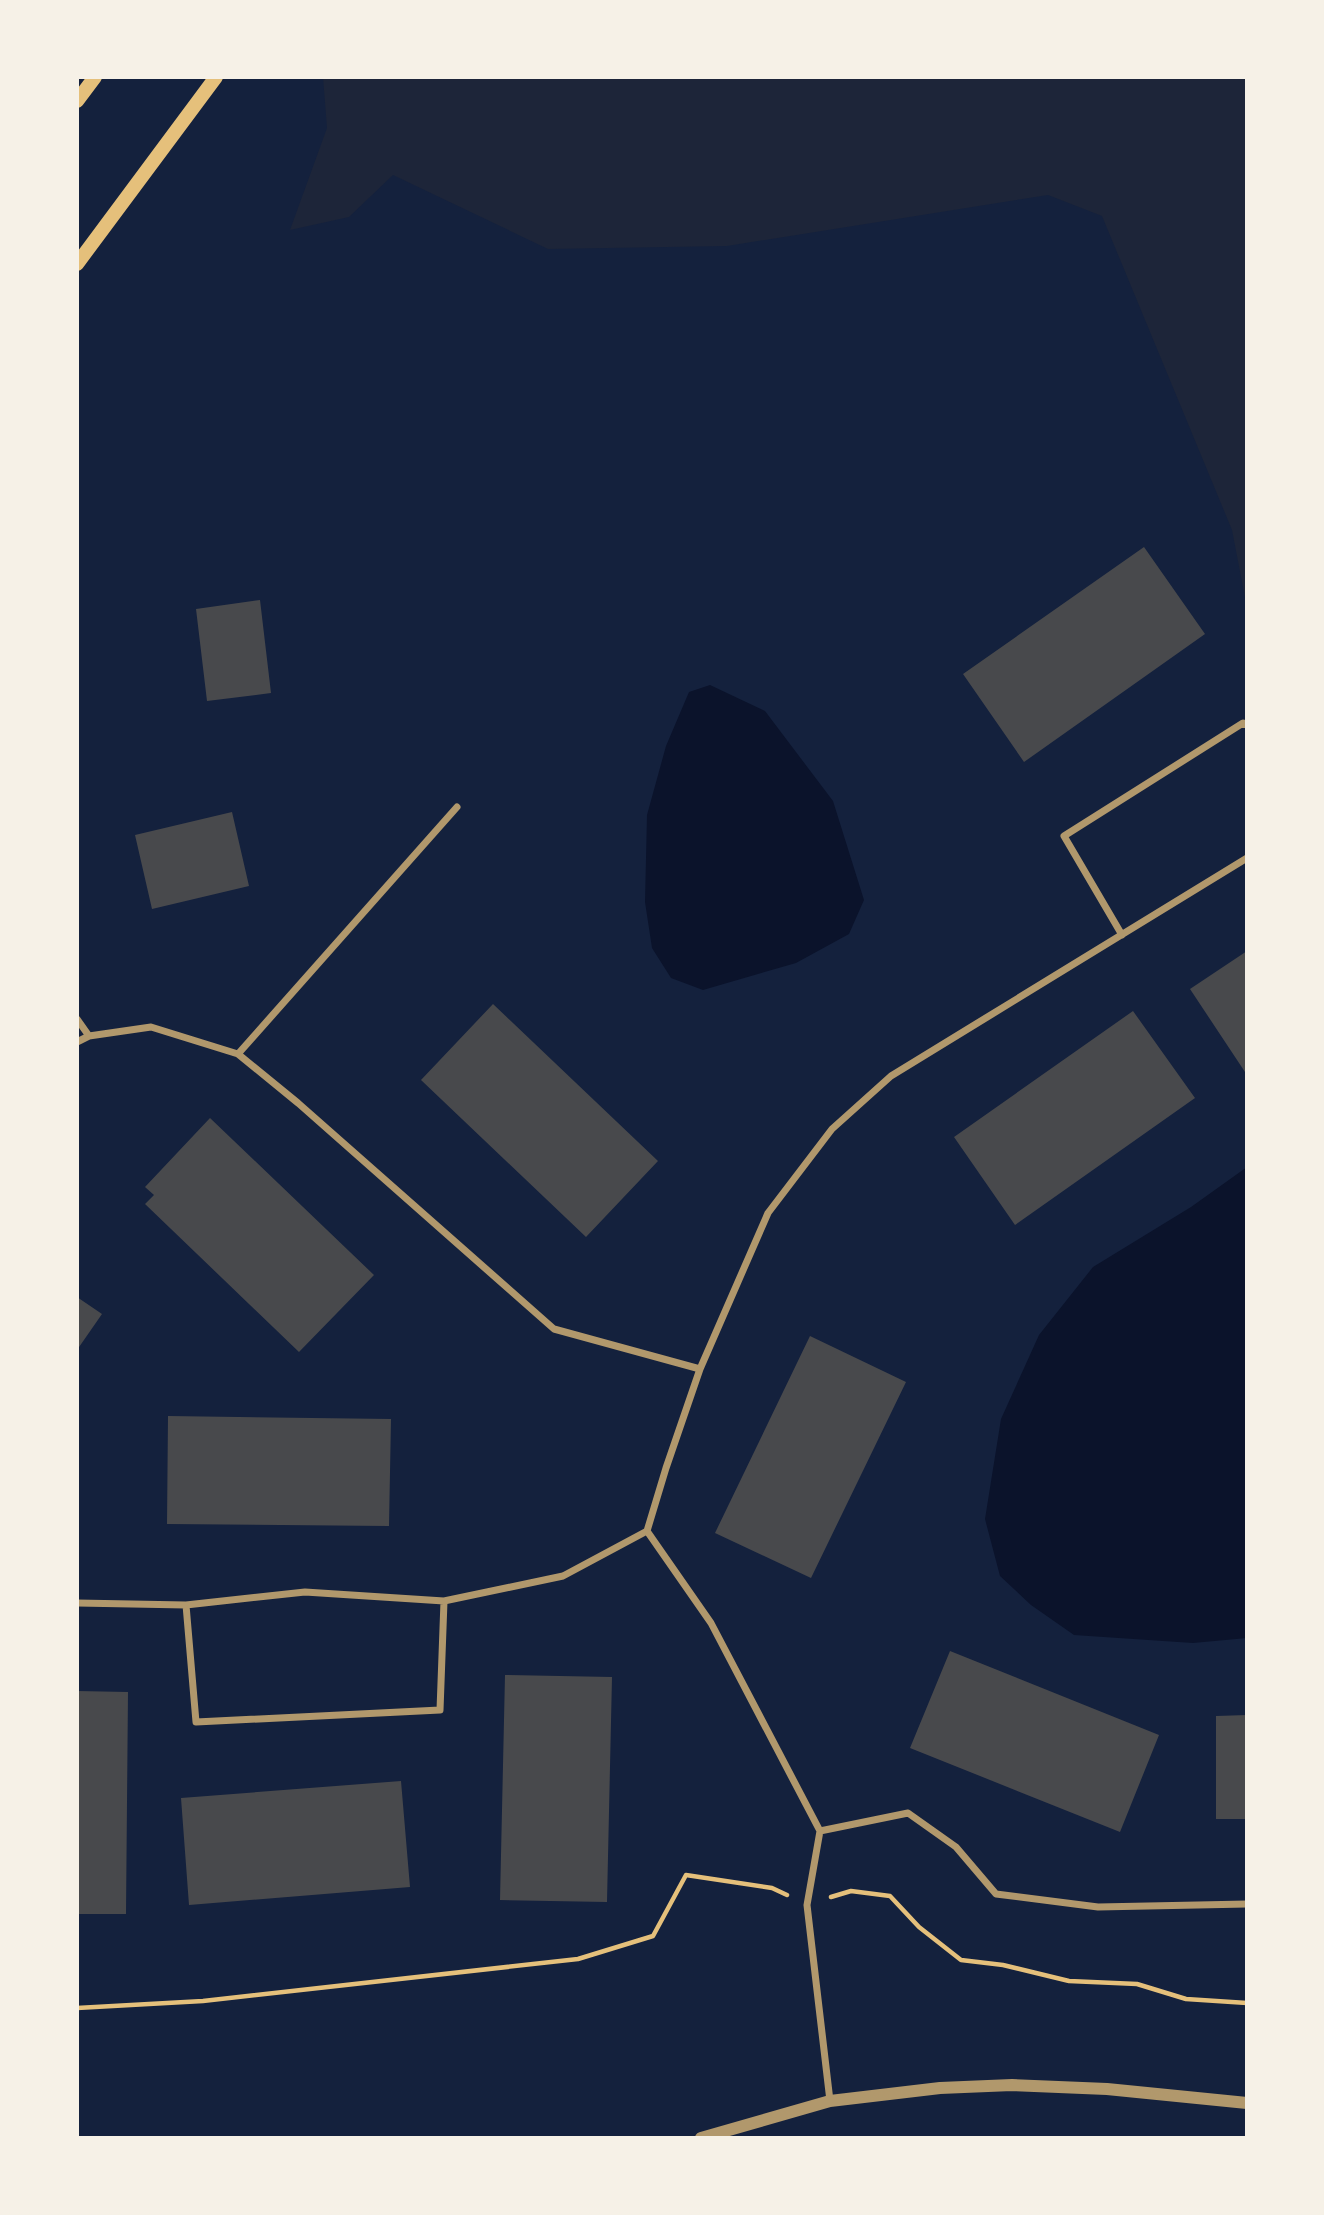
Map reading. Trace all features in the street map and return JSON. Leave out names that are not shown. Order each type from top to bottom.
[{"type":"main road","points":[[77,101],[95,77]]},
{"type":"main road","points":[[77,264],[216,77]]},
{"type":"street","points":[[1122,935],[1064,836],[1243,723],[1247,725]]},
{"type":"street","points":[[238,1054],[457,807]]},
{"type":"street","points":[[77,1603],[186,1605],[305,1592],[444,1601],[563,1576],[647,1531],[699,1369],[768,1213],[832,1129],[891,1076],[1247,858]]},
{"type":"street","points":[[77,1019],[89,1036]]},
{"type":"street","points":[[77,1042],[89,1036],[151,1027],[238,1054],[298,1103],[554,1329],[699,1369]]},
{"type":"street","points":[[647,1531],[711,1623],[820,1831],[807,1905],[830,2101]]},
{"type":"street","points":[[186,1605],[196,1721],[440,1710],[444,1601]]},
{"type":"street","points":[[820,1831],[908,1813],[956,1847],[996,1895],[1098,1907],[1247,1904]]},
{"type":"street","points":[[701,2138],[830,2101],[940,2088],[1012,2085],[1107,2089],[1247,2104]]},
{"type":"path","points":[[77,2008],[203,2001],[578,1959],[653,1936],[686,1875],[772,1888],[807,1905],[851,1891],[890,1896],[919,1927],[961,1960],[1003,1965],[1069,1981],[1137,1984],[1186,1999],[1247,2003]]},
{"type":"shaded area","points":[[323,77],[1247,77],[1247,608],[1232,530],[1102,216],[1048,195],[727,246],[548,249],[393,175],[349,217],[290,230],[327,128]]},
{"type":"shaded area","points":[[710,685],[765,711],[833,801],[864,900],[849,934],[796,963],[703,990],[671,978],[652,948],[645,902],[647,815],[666,746],[689,692]]},
{"type":"shaded area","points":[[1247,1167],[1247,1638],[1193,1643],[1074,1635],[1031,1605],[1000,1576],[985,1519],[1001,1419],[1039,1335],[1093,1267],[1191,1207]]},
{"type":"building","points":[[1144,547],[1205,634],[1024,762],[963,674]]},
{"type":"building","points":[[260,600],[271,693],[207,701],[196,609]]},
{"type":"building","points":[[232,812],[249,886],[152,909],[135,835]]},
{"type":"building","points":[[1247,951],[1247,1075],[1190,989]]},
{"type":"building","points":[[493,1004],[658,1161],[586,1237],[421,1080]]},
{"type":"building","points":[[1133,1011],[1195,1098],[1015,1225],[954,1137]]},
{"type":"building","points":[[210,1118],[374,1275],[299,1352],[145,1204],[154,1195],[145,1187]]},
{"type":"building","points":[[77,1297],[102,1314],[77,1350]]},
{"type":"building","points":[[810,1336],[906,1382],[811,1578],[715,1533]]},
{"type":"building","points":[[168,1416],[391,1419],[389,1526],[167,1524]]},
{"type":"building","points":[[950,1651],[1159,1735],[1120,1832],[910,1748]]},
{"type":"building","points":[[505,1675],[612,1677],[607,1902],[500,1900]]},
{"type":"building","points":[[77,1691],[128,1692],[126,1914],[77,1914]]},
{"type":"building","points":[[1247,1715],[1247,1819],[1216,1819],[1216,1716]]},
{"type":"building","points":[[401,1781],[410,1887],[189,1905],[181,1798]]}]
